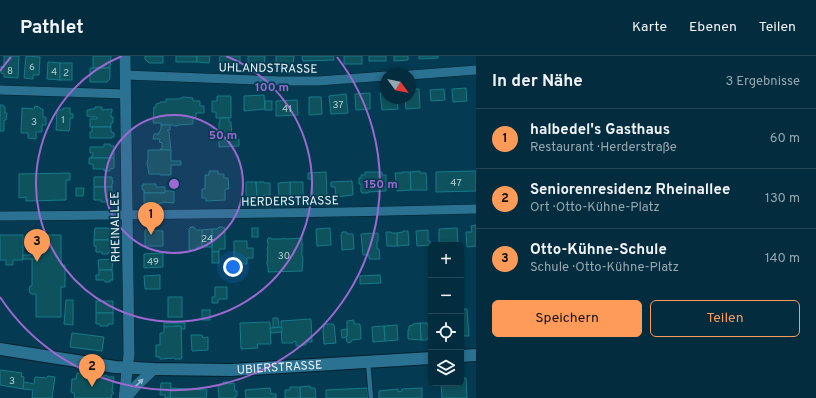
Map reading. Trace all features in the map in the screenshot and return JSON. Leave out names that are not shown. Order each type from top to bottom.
[{"type":"main road","name":"UBIERSTRASSE","points":[[0,349],[128,368],[154,370],[231,370],[428,358]]},
{"type":"main road","points":[[464,356],[476,355]]},
{"type":"street","name":"RHEINALLEE","points":[[125,56],[129,354],[125,398]]},
{"type":"street","points":[[416,75],[476,70]]},
{"type":"street","name":"UHLANDSTRASSE","points":[[126,75],[281,81],[318,81],[380,76]]},
{"type":"street","points":[[0,90],[126,94]]},
{"type":"street","name":"HERDERSTRASSE","points":[[0,216],[128,216],[476,209]]},
{"type":"street","name":"RHEINALLEE","points":[[125,398],[154,370]]},
{"type":"lane","points":[[368,362],[371,398]]},
{"type":"building","points":[[4,56],[19,56],[18,78],[4,77],[4,74],[1,73],[1,66],[4,67]]},
{"type":"building","points":[[26,56],[40,57],[39,75],[33,75],[33,79],[24,78]]},
{"type":"building","points":[[93,56],[111,56],[110,68],[93,68]]},
{"type":"building","points":[[145,56],[163,56],[163,63],[149,63],[145,59]]},
{"type":"building","points":[[176,56],[197,56],[197,62],[176,62]]},
{"type":"building","points":[[197,56],[210,56],[209,63],[197,62]]},
{"type":"building","points":[[220,56],[240,56],[240,64],[219,63]]},
{"type":"building","points":[[248,56],[265,56],[264,66],[248,65]]},
{"type":"building","points":[[276,56],[294,56],[293,67],[276,66]]},
{"type":"building","points":[[302,56],[333,56],[334,60],[303,61]]},
{"type":"building","points":[[344,56],[362,56],[362,64],[344,64]]},
{"type":"building","points":[[369,56],[386,56],[386,61],[369,61]]},
{"type":"building","points":[[394,56],[408,56],[408,60],[394,61]]},
{"type":"building","points":[[419,56],[438,56],[438,58],[419,59]]},
{"type":"building","points":[[48,62],[60,63],[60,80],[47,79]]},
{"type":"building","points":[[60,63],[72,63],[72,80],[60,80]]},
{"type":"building","points":[[90,68],[110,68],[110,79],[107,82],[90,82]]},
{"type":"building","points":[[466,88],[467,101],[453,102],[452,89]]},
{"type":"building","points":[[416,89],[419,89],[420,108],[406,109],[406,104],[416,104]]},
{"type":"building","points":[[444,89],[445,100],[431,101],[430,90]]},
{"type":"building","points":[[370,93],[370,109],[356,110],[355,94]]},
{"type":"building","points":[[346,94],[348,113],[331,114],[329,96]]},
{"type":"building","points":[[264,95],[265,109],[244,111],[244,96]]},
{"type":"building","points":[[217,96],[231,96],[231,118],[216,118],[216,112],[212,112],[212,101],[217,101]]},
{"type":"building","points":[[183,97],[193,98],[193,101],[200,101],[200,106],[204,106],[204,113],[196,113],[196,117],[193,118],[193,124],[175,126],[153,123],[154,107],[156,107],[156,104],[166,102],[166,99],[179,99]]},
{"type":"building","points":[[309,97],[321,97],[322,114],[309,115]]},
{"type":"building","points":[[297,100],[298,115],[276,116],[276,101]]},
{"type":"building","points":[[265,101],[272,101],[272,110],[265,110]]},
{"type":"building","points":[[381,104],[398,104],[398,109],[382,110]]},
{"type":"building","points":[[0,105],[5,107],[5,113],[7,113],[6,120],[4,120],[4,131],[0,131]]},
{"type":"building","points":[[35,106],[43,109],[43,117],[46,117],[46,125],[42,125],[42,132],[36,132],[36,139],[28,138],[28,133],[21,133],[22,108],[34,109]]},
{"type":"building","points":[[95,107],[102,107],[102,110],[112,109],[111,117],[113,117],[113,123],[111,123],[111,127],[90,127],[90,119],[97,119],[97,117],[87,116],[87,110],[95,109]]},
{"type":"building","points":[[63,108],[70,108],[70,114],[73,114],[73,118],[70,118],[69,131],[56,130],[57,110],[63,110]]},
{"type":"building","points":[[220,118],[229,118],[229,122],[231,122],[232,139],[239,139],[239,146],[219,147]]},
{"type":"building","points":[[161,125],[170,125],[170,130],[167,130],[169,132],[171,150],[160,150],[162,149],[162,143],[159,142],[160,139],[153,139],[154,134],[159,134]]},
{"type":"building","points":[[92,127],[111,127],[111,132],[114,133],[114,137],[90,138]]},
{"type":"building","points":[[104,144],[114,146],[114,158],[91,158],[93,153],[90,153],[90,147],[104,147]]},
{"type":"building","points":[[148,150],[171,150],[171,161],[181,161],[181,165],[171,165],[171,175],[149,174],[147,163]]},
{"type":"building","points":[[89,158],[114,158],[114,168],[110,169],[110,171],[104,171],[104,169],[93,169],[93,164],[89,164]]},
{"type":"building","points":[[209,171],[218,171],[218,174],[224,174],[224,178],[228,178],[229,189],[225,189],[225,200],[206,201],[206,198],[202,198],[202,189],[205,189],[205,175],[209,175]]},
{"type":"building","points":[[420,171],[420,173],[426,173],[427,190],[411,190],[410,172]]},
{"type":"building","points":[[476,171],[476,191],[436,192],[436,172]]},
{"type":"building","points":[[326,172],[327,196],[313,198],[312,179],[308,179],[308,173]]},
{"type":"building","points":[[365,172],[382,172],[382,175],[386,175],[386,191],[362,193],[359,178],[361,178],[361,175],[365,175]]},
{"type":"building","points":[[410,172],[411,190],[397,191],[395,173]]},
{"type":"building","points":[[70,173],[70,180],[66,180],[66,200],[26,201],[26,197],[19,198],[19,174]]},
{"type":"building","points":[[94,177],[112,177],[112,187],[94,187]]},
{"type":"building","points":[[352,181],[353,195],[336,197],[335,187],[331,187],[331,182]]},
{"type":"building","points":[[246,182],[256,182],[257,196],[246,196]]},
{"type":"building","points":[[256,182],[270,183],[270,195],[257,196]]},
{"type":"building","points":[[290,182],[303,182],[303,196],[290,197]]},
{"type":"building","points":[[290,182],[290,197],[279,197],[278,183]]},
{"type":"building","points":[[143,184],[156,184],[156,187],[165,187],[165,193],[144,193],[144,190],[142,190]]},
{"type":"building","points":[[94,187],[112,187],[113,199],[110,202],[109,200],[107,200],[107,202],[101,202],[101,200],[94,200]]},
{"type":"building","points":[[76,188],[84,188],[83,196],[76,196]]},
{"type":"building","points":[[165,191],[174,191],[174,203],[163,202],[159,203],[158,205],[144,203],[144,193],[165,193]]},
{"type":"building","points":[[476,225],[476,246],[467,247],[466,232],[472,232],[471,226]]},
{"type":"building","points":[[194,227],[196,230],[202,230],[202,247],[197,247],[197,250],[189,250],[189,229]]},
{"type":"building","points":[[219,227],[225,228],[225,249],[219,249],[219,252],[212,252],[212,229],[217,229]]},
{"type":"building","points":[[95,228],[108,228],[112,233],[113,240],[94,240]]},
{"type":"building","points":[[252,228],[258,228],[258,237],[252,237]]},
{"type":"building","points":[[330,228],[331,245],[317,246],[316,229]]},
{"type":"building","points":[[457,228],[458,242],[439,242],[439,229]]},
{"type":"building","points":[[212,229],[212,247],[202,247],[202,230]]},
{"type":"building","points":[[145,230],[163,231],[163,246],[145,246]]},
{"type":"building","points":[[428,230],[428,241],[430,242],[428,242],[428,245],[417,246],[416,231]]},
{"type":"building","points":[[408,231],[409,245],[397,246],[397,233]]},
{"type":"building","points":[[342,232],[353,234],[354,249],[342,250]]},
{"type":"building","points":[[386,232],[397,233],[397,246],[387,246]]},
{"type":"building","points":[[378,233],[377,249],[379,249],[380,259],[369,259],[369,255],[363,255],[361,234]]},
{"type":"building","points":[[0,235],[23,235],[23,260],[13,260],[13,265],[6,265],[6,260],[0,260]]},
{"type":"building","points":[[36,235],[61,235],[61,265],[65,265],[65,287],[61,287],[61,317],[36,317],[36,294],[30,293],[29,289],[30,286],[32,286],[32,259],[36,259]]},
{"type":"building","points":[[268,238],[302,238],[302,271],[268,272]]},
{"type":"building","points":[[94,240],[113,240],[113,252],[102,254],[102,252],[96,252]]},
{"type":"building","points":[[234,241],[247,241],[247,248],[253,248],[253,258],[247,258],[247,264],[234,264]]},
{"type":"building","points":[[212,252],[219,252],[219,263],[212,263]]},
{"type":"building","points":[[163,253],[163,267],[144,268],[144,254]]},
{"type":"building","points":[[23,255],[36,255],[36,259],[23,259]]},
{"type":"building","points":[[113,259],[112,270],[99,270],[98,260]]},
{"type":"building","points":[[99,270],[112,270],[113,280],[110,280],[110,282],[105,282],[104,280],[96,280],[96,275],[99,275]]},
{"type":"building","points":[[160,275],[160,289],[145,289],[144,276]]},
{"type":"building","points":[[380,275],[381,283],[360,284],[360,276]]},
{"type":"building","points":[[215,287],[227,287],[227,299],[218,299],[218,303],[212,303],[212,297],[215,297]]},
{"type":"building","points":[[168,297],[182,297],[182,317],[168,317]]},
{"type":"building","points":[[66,300],[73,300],[73,325],[64,324]]},
{"type":"building","points":[[96,301],[113,301],[113,313],[96,313]]},
{"type":"building","points":[[464,309],[467,309],[469,336],[464,336]]},
{"type":"building","points":[[202,310],[210,310],[210,320],[202,320]]},
{"type":"building","points":[[96,313],[113,313],[113,324],[108,324],[108,326],[100,326],[100,324],[96,324]]},
{"type":"building","points":[[273,318],[278,318],[279,327],[273,328]]},
{"type":"building","points":[[311,319],[312,342],[306,342],[306,345],[296,346],[296,341],[293,343],[282,343],[281,321]]},
{"type":"building","points":[[354,320],[354,324],[360,324],[361,339],[352,340],[349,343],[347,342],[346,337],[347,321]]},
{"type":"building","points":[[270,322],[271,344],[257,344],[258,348],[241,349],[240,323]]},
{"type":"building","points":[[164,323],[185,323],[185,329],[181,329],[181,326],[164,327]]},
{"type":"building","points":[[420,323],[427,323],[428,338],[427,340],[421,340]]},
{"type":"building","points":[[420,323],[421,340],[408,339],[409,326]]},
{"type":"building","points":[[325,324],[334,325],[336,343],[324,344],[323,330]]},
{"type":"building","points":[[397,325],[398,340],[385,341],[384,326]]},
{"type":"building","points":[[181,326],[182,358],[160,359],[160,357],[156,357],[156,345],[160,345],[160,333],[164,333],[164,327]]},
{"type":"building","points":[[384,326],[385,341],[373,342],[372,327]]},
{"type":"building","points":[[282,327],[282,332],[271,333],[270,328]]},
{"type":"building","points":[[347,329],[347,336],[342,338],[341,330]]},
{"type":"building","points":[[72,333],[104,337],[102,351],[70,347]]},
{"type":"building","points":[[191,335],[202,335],[203,338],[208,337],[208,350],[192,351]]},
{"type":"building","points":[[0,370],[22,373],[21,376],[24,377],[23,389],[0,385]]},
{"type":"building","points":[[82,371],[84,374],[89,372],[90,374],[94,375],[96,373],[97,375],[114,377],[112,391],[114,393],[112,394],[111,398],[75,398],[74,393],[71,392],[72,379],[76,379],[77,373]]},
{"type":"building","points":[[48,376],[55,377],[52,398],[32,398],[33,390],[23,389],[24,382],[34,384],[35,377],[47,378]]},
{"type":"building","points":[[464,378],[466,378],[467,398],[442,398],[441,386],[464,386]]},
{"type":"building","points":[[223,382],[228,382],[228,384],[234,383],[235,391],[237,391],[237,396],[235,398],[219,398],[218,385],[223,384]]},
{"type":"building","points":[[161,383],[171,383],[170,398],[165,398],[165,395],[160,395]]},
{"type":"building","points":[[310,386],[310,388],[315,388],[316,398],[300,398],[300,387]]},
{"type":"building","points":[[290,387],[300,387],[300,398],[285,398],[285,390],[290,390]]},
{"type":"building","points":[[171,388],[207,390],[206,398],[170,398]]},
{"type":"building","points":[[270,388],[271,394],[276,394],[276,398],[246,398],[245,390]]},
{"type":"building","points":[[367,388],[368,398],[326,398],[326,390]]},
{"type":"building","points":[[422,388],[422,398],[379,398],[379,391],[398,389],[398,392],[402,391],[402,389]]},
{"type":"place","name":"halbedel's Gasthaus","points":[[151,235]]},
{"type":"place","name":"Otto-Kühne-Schule","points":[[37,262]]},
{"type":"place","name":"Seniorenresidenz Rheinallee","points":[[92,387]]}]
